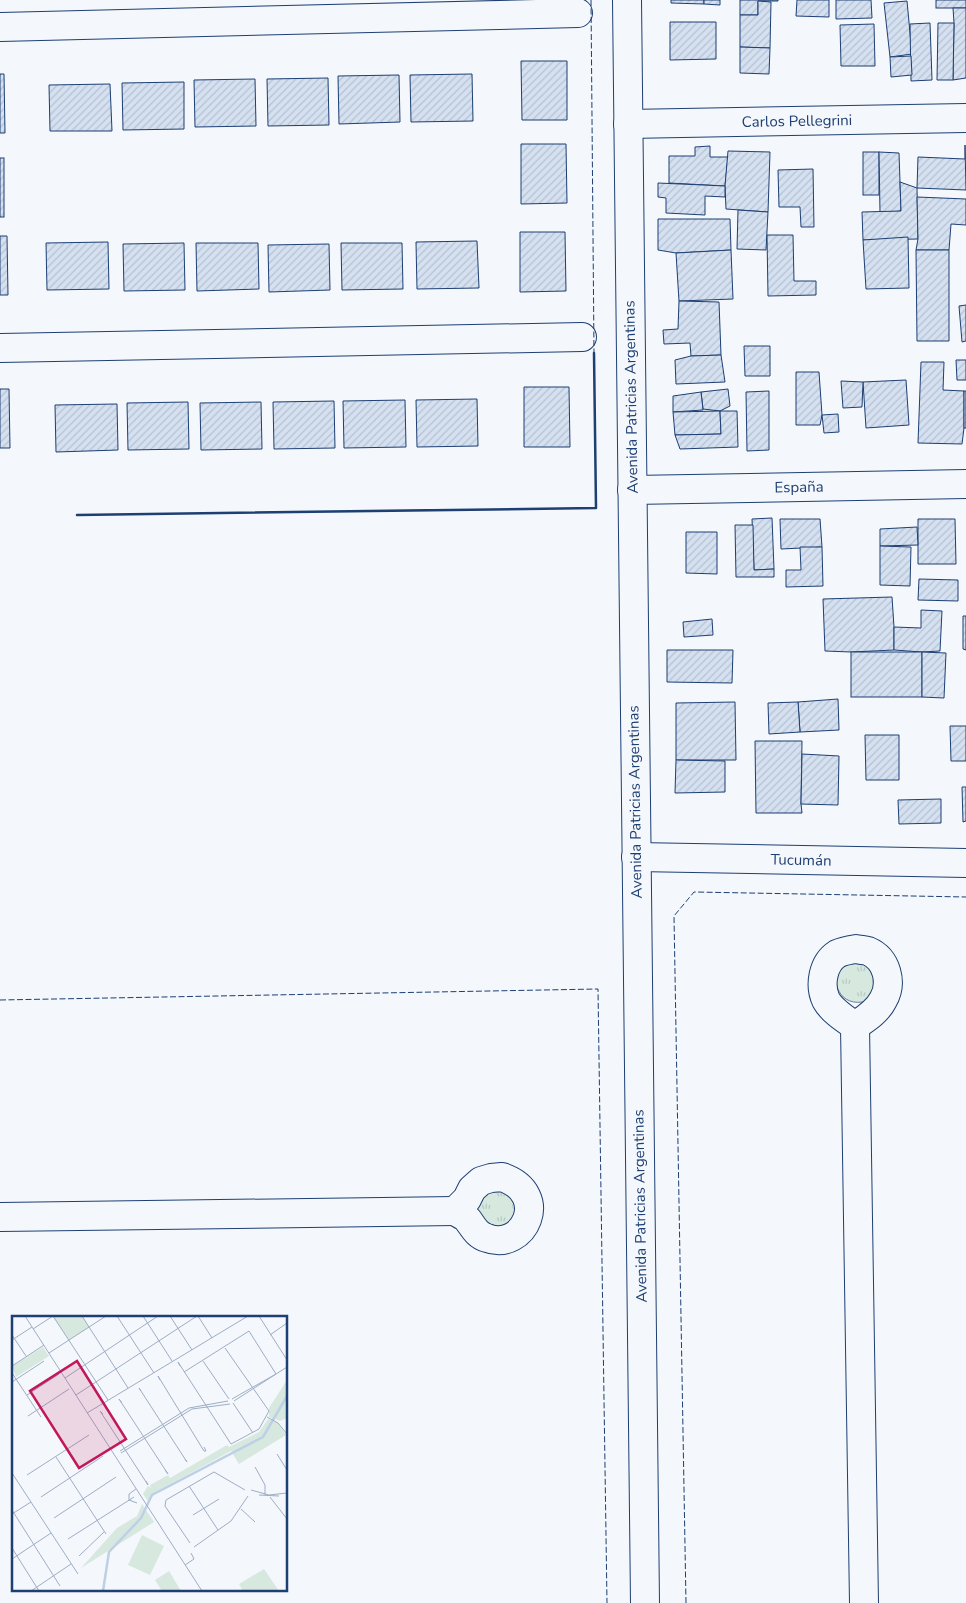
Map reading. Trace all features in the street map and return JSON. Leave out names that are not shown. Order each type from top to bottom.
[{"type":"street","name":"Avenida Patricias Argentinas","points":[[627,0],[645,1603]]},
{"type":"street","points":[[0,28],[578,13]]},
{"type":"street","name":"Carlos Pellegrini","points":[[628,124],[966,118]]},
{"type":"street","points":[[0,348],[582,338]]},
{"type":"street","name":"España","points":[[632,490],[966,484]]},
{"type":"street","name":"Tucumán","points":[[636,857],[966,863]]},
{"type":"street","points":[[855,1026],[864,1603]]},
{"type":"street","points":[[0,1217],[455,1211]]},
{"type":"green space","points":[[866,962],[879,985],[867,1001],[856,1002],[848,1000],[838,988],[837,974],[840,968],[846,964]]},
{"type":"green space","points":[[504,1189],[517,1204],[512,1223],[492,1229],[476,1209],[484,1191]]},
{"type":"building","points":[[671,0],[704,0],[704,4],[671,3]]},
{"type":"building","points":[[704,0],[720,0],[720,5],[704,4]]},
{"type":"building","points":[[740,0],[778,1],[758,1],[758,15],[740,15]]},
{"type":"building","points":[[797,0],[829,0],[829,17],[796,16]]},
{"type":"building","points":[[836,0],[871,0],[872,18],[836,19]]},
{"type":"building","points":[[936,0],[966,0],[966,8],[936,8]]},
{"type":"building","points":[[758,1],[771,2],[770,48],[740,47],[740,15],[758,15]]},
{"type":"building","points":[[907,1],[912,54],[890,57],[884,3]]},
{"type":"building","points":[[953,8],[966,8],[966,78],[953,80],[954,23]]},
{"type":"building","points":[[670,22],[716,22],[716,59],[670,60]]},
{"type":"building","points":[[930,23],[932,80],[911,81],[910,24]]},
{"type":"building","points":[[938,23],[954,23],[953,80],[937,80]]},
{"type":"building","points":[[874,24],[875,66],[841,66],[840,25]]},
{"type":"building","points":[[740,47],[770,48],[769,74],[740,73]]},
{"type":"building","points":[[911,56],[912,75],[891,77],[890,57]]},
{"type":"building","points":[[521,61],[567,61],[567,120],[522,120]]},
{"type":"building","points":[[0,74],[4,74],[5,133],[0,133]]},
{"type":"building","points":[[472,74],[473,121],[411,122],[410,75]]},
{"type":"building","points":[[399,75],[400,122],[339,124],[338,76]]},
{"type":"building","points":[[328,78],[329,125],[268,126],[267,79]]},
{"type":"building","points":[[255,79],[256,126],[195,127],[194,80]]},
{"type":"building","points":[[184,82],[184,129],[123,130],[122,83]]},
{"type":"building","points":[[110,84],[112,131],[50,131],[49,85]]},
{"type":"building","points":[[521,144],[566,144],[567,203],[521,204]]},
{"type":"building","points":[[965,145],[966,190],[917,188],[918,157],[965,159]]},
{"type":"building","points":[[710,146],[710,157],[728,157],[725,186],[669,183],[669,156],[695,156],[695,147]]},
{"type":"building","points":[[728,151],[770,152],[768,212],[726,209],[725,186]]},
{"type":"building","points":[[863,152],[879,152],[879,195],[863,195]]},
{"type":"building","points":[[879,152],[899,153],[901,211],[880,213]]},
{"type":"building","points":[[0,158],[4,158],[4,217],[0,217]]},
{"type":"building","points":[[813,169],[814,227],[801,227],[800,207],[779,207],[778,170]]},
{"type":"building","points":[[900,182],[917,188],[918,239],[863,240],[862,212],[901,211]]},
{"type":"building","points":[[658,183],[725,186],[725,197],[705,196],[705,215],[666,213],[666,198],[658,197]]},
{"type":"building","points":[[917,197],[966,199],[966,225],[951,224],[949,250],[916,250],[918,239]]},
{"type":"building","points":[[738,210],[768,212],[766,250],[737,249]]},
{"type":"building","points":[[658,219],[730,219],[731,250],[676,253],[658,250]]},
{"type":"building","points":[[520,232],[565,232],[566,291],[520,292]]},
{"type":"building","points":[[767,235],[793,235],[794,281],[816,281],[816,295],[768,296]]},
{"type":"building","points":[[0,236],[7,236],[8,295],[0,295]]},
{"type":"building","points":[[908,237],[909,288],[866,289],[863,240]]},
{"type":"building","points":[[477,241],[479,288],[417,289],[416,242]]},
{"type":"building","points":[[108,242],[109,289],[47,290],[46,243]]},
{"type":"building","points":[[184,243],[185,290],[124,291],[123,244]]},
{"type":"building","points":[[196,243],[258,243],[259,289],[197,291]]},
{"type":"building","points":[[341,243],[402,243],[403,289],[342,290]]},
{"type":"building","points":[[329,244],[330,290],[269,292],[268,245]]},
{"type":"building","points":[[731,250],[733,299],[679,301],[676,253]]},
{"type":"building","points":[[916,250],[949,250],[949,341],[917,341]]},
{"type":"building","points":[[679,301],[719,302],[721,355],[691,356],[690,343],[664,344],[663,330],[678,329]]},
{"type":"building","points":[[966,305],[966,341],[962,342],[959,306]]},
{"type":"building","points":[[744,346],[770,346],[770,376],[745,376]]},
{"type":"building","points":[[721,355],[725,382],[676,384],[675,360],[691,356]]},
{"type":"building","points":[[956,360],[966,360],[966,380],[957,380]]},
{"type":"building","points":[[921,362],[944,362],[943,390],[964,391],[962,444],[918,443]]},
{"type":"building","points":[[796,372],[819,372],[822,415],[820,425],[796,425]]},
{"type":"building","points":[[906,380],[909,425],[866,428],[863,382]]},
{"type":"building","points":[[841,381],[863,382],[862,407],[843,408]]},
{"type":"building","points":[[524,387],[569,387],[570,447],[524,447]]},
{"type":"building","points":[[0,389],[9,389],[10,448],[0,448]]},
{"type":"building","points":[[728,389],[730,406],[720,411],[703,409],[701,392]]},
{"type":"building","points":[[769,391],[769,450],[747,451],[746,392]]},
{"type":"building","points":[[964,391],[966,391],[966,428],[964,428]]},
{"type":"building","points":[[701,392],[703,410],[673,412],[673,396]]},
{"type":"building","points":[[477,399],[478,446],[417,447],[416,400]]},
{"type":"building","points":[[405,400],[406,447],[344,448],[343,401]]},
{"type":"building","points":[[334,401],[335,448],[274,449],[273,402]]},
{"type":"building","points":[[188,402],[189,449],[128,450],[127,403]]},
{"type":"building","points":[[261,402],[262,449],[201,450],[200,403]]},
{"type":"building","points":[[117,404],[118,450],[56,452],[55,405]]},
{"type":"building","points":[[720,411],[721,434],[675,435],[673,412]]},
{"type":"building","points":[[720,411],[737,411],[738,447],[680,449],[675,435],[721,434]]},
{"type":"building","points":[[838,414],[839,432],[824,433],[822,415]]},
{"type":"building","points":[[772,518],[774,569],[754,570],[752,519]]},
{"type":"building","points":[[780,519],[820,519],[822,547],[781,549]]},
{"type":"building","points":[[918,519],[955,519],[956,564],[918,564]]},
{"type":"building","points":[[735,525],[753,525],[754,570],[774,569],[774,577],[736,577]]},
{"type":"building","points":[[917,527],[918,545],[880,546],[880,529]]},
{"type":"building","points":[[686,532],[717,532],[717,574],[686,573]]},
{"type":"building","points":[[880,546],[911,547],[910,586],[880,585]]},
{"type":"building","points":[[800,547],[822,547],[823,586],[786,587],[786,570],[801,570]]},
{"type":"building","points":[[919,579],[958,580],[958,601],[918,600]]},
{"type":"building","points":[[892,597],[894,650],[825,651],[823,599]]},
{"type":"building","points":[[921,610],[942,611],[940,651],[894,650],[894,627],[921,628]]},
{"type":"building","points":[[963,616],[966,616],[966,650],[963,649]]},
{"type":"building","points":[[712,619],[713,635],[684,637],[683,622]]},
{"type":"building","points":[[667,650],[733,650],[732,683],[667,682]]},
{"type":"building","points":[[851,652],[922,652],[922,697],[851,697]]},
{"type":"building","points":[[922,652],[946,653],[944,698],[922,697]]},
{"type":"building","points":[[838,699],[839,730],[800,732],[798,702]]},
{"type":"building","points":[[735,702],[736,760],[676,760],[676,703]]},
{"type":"building","points":[[798,702],[800,732],[769,734],[768,703]]},
{"type":"building","points":[[950,726],[966,726],[966,761],[951,761]]},
{"type":"building","points":[[865,735],[899,735],[899,780],[866,780]]},
{"type":"building","points":[[755,741],[802,741],[802,813],[756,813]]},
{"type":"building","points":[[802,754],[839,756],[838,805],[801,804]]},
{"type":"building","points":[[676,760],[725,761],[725,792],[675,793]]},
{"type":"building","points":[[962,787],[966,787],[966,821],[963,822]]},
{"type":"building","points":[[941,799],[941,823],[899,824],[898,800]]},
{"type":"fence","points":[[591,0],[594,353]]},
{"type":"fence","points":[[686,1603],[674,916],[694,892],[966,897]]},
{"type":"fence","points":[[0,1000],[598,989],[607,1603]]},
{"type":"wall","points":[[77,515],[596,508],[594,353]]}]
